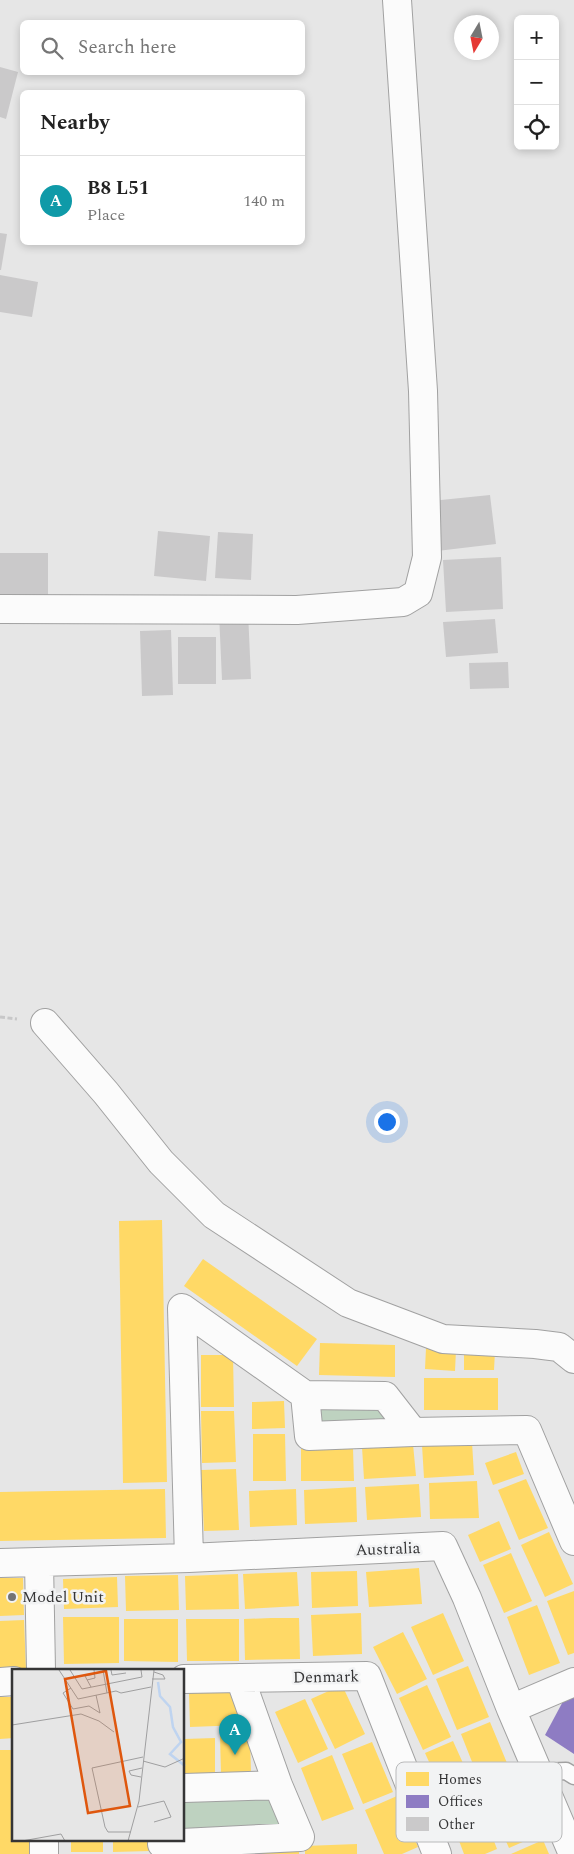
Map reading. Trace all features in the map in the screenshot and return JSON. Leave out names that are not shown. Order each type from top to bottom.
[{"type":"street","points":[[0,609],[296,610],[403,602],[418,593],[427,556],[424,391],[397,0]]},
{"type":"street","points":[[45,1023],[106,1093],[161,1162],[214,1215],[348,1303],[443,1339],[559,1347],[574,1359]]},
{"type":"street","points":[[188,1558],[182,1308],[305,1395],[385,1396],[413,1432]]},
{"type":"street","points":[[305,1395],[309,1436],[526,1430],[574,1541]]},
{"type":"street","name":"Australia","points":[[0,1563],[188,1558],[443,1546],[467,1598],[534,1762]]},
{"type":"street","points":[[39,1562],[41,1669]]},
{"type":"street","name":"Denmark","points":[[185,1679],[367,1676],[401,1762]]},
{"type":"street","points":[[162,1846],[300,1837],[278,1785],[240,1678]]},
{"type":"street","points":[[511,1709],[574,1682]]},
{"type":"street","points":[[185,1788],[278,1785]]},
{"type":"street","name":"Australia","points":[[562,1830],[572,1854]]},
{"type":"street","name":"Denmark","points":[[432,1842],[437,1854]]},
{"type":"lane","points":[[562,1771],[566,1771],[574,1776]]},
{"type":"green space","points":[[305,1395],[385,1396],[413,1432],[309,1436]]},
{"type":"green space","points":[[278,1785],[300,1837],[185,1840],[185,1788]]},
{"type":"building: Homes","points":[[162,1220],[167,1482],[123,1483],[119,1221]]},
{"type":"building: Homes","points":[[203,1259],[317,1339],[297,1366],[184,1286]]},
{"type":"building: Homes","points":[[320,1343],[395,1345],[395,1377],[319,1375]]},
{"type":"building: Homes","points":[[426,1348],[456,1350],[455,1371],[425,1369]]},
{"type":"building: Homes","points":[[464,1351],[495,1351],[494,1370],[464,1370]]},
{"type":"building: Homes","points":[[201,1355],[233,1355],[234,1407],[201,1407]]},
{"type":"building: Homes","points":[[424,1378],[498,1378],[498,1410],[424,1410]]},
{"type":"building: Homes","points":[[284,1401],[285,1428],[252,1429],[252,1402]]},
{"type":"building: Homes","points":[[201,1411],[234,1411],[236,1462],[202,1463]]},
{"type":"building: Homes","points":[[253,1434],[285,1434],[286,1481],[253,1481]]},
{"type":"building: Homes","points":[[472,1442],[474,1475],[424,1478],[422,1445]]},
{"type":"building: Homes","points":[[413,1444],[416,1476],[364,1479],[362,1447]]},
{"type":"building: Homes","points":[[353,1448],[354,1481],[301,1481],[301,1449]]},
{"type":"building: Homes","points":[[516,1452],[524,1474],[493,1485],[485,1463]]},
{"type":"building: Homes","points":[[236,1469],[239,1530],[204,1531],[201,1470]]},
{"type":"building: Homes","points":[[526,1479],[548,1528],[519,1540],[498,1490]]},
{"type":"building: Homes","points":[[477,1481],[479,1518],[430,1519],[429,1483]]},
{"type":"building: Homes","points":[[419,1484],[421,1517],[367,1520],[365,1487]]},
{"type":"building: Homes","points":[[356,1487],[357,1522],[305,1524],[304,1490]]},
{"type":"building: Homes","points":[[165,1489],[166,1538],[0,1541],[0,1492]]},
{"type":"building: Homes","points":[[296,1489],[297,1525],[250,1527],[249,1491]]},
{"type":"building: Homes","points":[[499,1521],[511,1549],[480,1562],[468,1535]]},
{"type":"building: Homes","points":[[549,1532],[573,1584],[545,1597],[521,1545]]},
{"type":"building: Homes","points":[[511,1553],[532,1601],[504,1613],[483,1565]]},
{"type":"building: Homes","points":[[419,1568],[422,1604],[369,1607],[366,1572]]},
{"type":"building: Homes","points":[[357,1571],[358,1606],[312,1608],[311,1572]]},
{"type":"building: Homes","points":[[297,1572],[299,1606],[245,1609],[243,1574]]},
{"type":"building: Homes","points":[[238,1574],[239,1609],[186,1610],[185,1576]]},
{"type":"building: Homes","points":[[178,1575],[179,1610],[126,1611],[125,1576]]},
{"type":"building: Homes","points":[[117,1577],[118,1607],[64,1609],[63,1579]]},
{"type":"building: Homes","name":"Model Unit","points":[[0,1578],[23,1578],[24,1615],[0,1616]]},
{"type":"building: Homes","points":[[574,1591],[574,1653],[568,1655],[547,1601]]},
{"type":"building: Homes","points":[[537,1605],[560,1663],[529,1675],[507,1617]]},
{"type":"building: Homes","points":[[361,1613],[362,1654],[313,1656],[311,1615]]},
{"type":"building: Homes","points":[[443,1613],[464,1661],[433,1675],[411,1627]]},
{"type":"building: Homes","points":[[63,1617],[119,1617],[119,1663],[64,1664]]},
{"type":"building: Homes","points":[[299,1618],[300,1659],[245,1660],[244,1619]]},
{"type":"building: Homes","points":[[124,1619],[178,1619],[178,1662],[124,1661]]},
{"type":"building: Homes","points":[[186,1619],[239,1619],[239,1661],[187,1661]]},
{"type":"building: Homes","points":[[24,1620],[26,1669],[0,1671],[0,1621]]},
{"type":"building: Homes","points":[[403,1632],[427,1679],[397,1694],[373,1647]]},
{"type":"building: Homes","points":[[468,1666],[489,1717],[457,1730],[436,1679]]},
{"type":"building: Homes","points":[[342,1685],[365,1734],[335,1749],[311,1699]]},
{"type":"building: Homes","points":[[427,1685],[451,1737],[423,1750],[399,1698]]},
{"type":"building: Homes","points":[[240,1692],[242,1725],[190,1727],[189,1693]]},
{"type":"building: Homes","points":[[0,1697],[12,1697],[12,1738],[0,1739]]},
{"type":"building: Homes","points":[[305,1699],[328,1749],[298,1763],[275,1712]]},
{"type":"building: Homes","points":[[490,1722],[507,1762],[472,1762],[461,1734]]},
{"type":"building: Homes","points":[[220,1736],[250,1736],[251,1773],[221,1774]]},
{"type":"building: Homes","points":[[215,1738],[215,1776],[185,1776],[185,1739]]},
{"type":"building: Homes","points":[[453,1741],[462,1762],[429,1762],[425,1753]]},
{"type":"building: Homes","points":[[372,1742],[393,1792],[363,1804],[342,1754]]},
{"type":"building: Homes","points":[[0,1750],[12,1750],[12,1842],[30,1842],[31,1854],[0,1854]]},
{"type":"building: Homes","points":[[332,1755],[354,1809],[322,1821],[301,1768]]},
{"type":"building: Homes","points":[[396,1796],[396,1842],[416,1842],[418,1847],[402,1854],[384,1854],[365,1810]]},
{"type":"building: Homes","points":[[71,1842],[103,1842],[103,1852],[71,1852]]},
{"type":"building: Homes","points":[[113,1842],[150,1842],[151,1851],[113,1852]]},
{"type":"building: Homes","points":[[459,1842],[494,1842],[497,1849],[485,1854],[464,1854]]},
{"type":"building: Homes","points":[[506,1842],[523,1842],[509,1848]]},
{"type":"building: Homes","points":[[538,1842],[544,1842],[549,1854],[511,1854]]},
{"type":"building: Homes","points":[[357,1844],[357,1854],[305,1854],[305,1846]]},
{"type":"building: Homes","points":[[299,1848],[299,1854],[247,1854],[247,1849]]},
{"type":"building: Offices","points":[[568,1692],[574,1696],[574,1754],[545,1735]]},
{"type":"building: Other","points":[[0,67],[18,72],[6,119],[0,117]]},
{"type":"building: Other","points":[[0,233],[7,234],[1,270],[0,270]]},
{"type":"building: Other","points":[[0,275],[38,282],[32,317],[0,312]]},
{"type":"building: Other","points":[[490,495],[496,544],[437,551],[431,501]]},
{"type":"building: Other","points":[[158,531],[210,536],[206,581],[154,576]]},
{"type":"building: Other","points":[[218,532],[253,534],[251,580],[215,578]]},
{"type":"building: Other","points":[[0,553],[48,553],[48,596],[0,596]]},
{"type":"building: Other","points":[[501,557],[503,609],[446,612],[443,560]]},
{"type":"building: Other","points":[[248,612],[251,679],[222,680],[219,613]]},
{"type":"building: Other","points":[[495,619],[498,653],[446,657],[443,622]]},
{"type":"building: Other","points":[[171,630],[173,695],[142,696],[140,631]]},
{"type":"building: Other","points":[[178,637],[216,637],[216,684],[178,684]]},
{"type":"building: Other","points":[[508,662],[509,688],[470,689],[469,663]]},
{"type":"place","name":"Model Unit","points":[[12,1597]]},
{"type":"place","name":"B8 L51","points":[[235,1755]]}]
